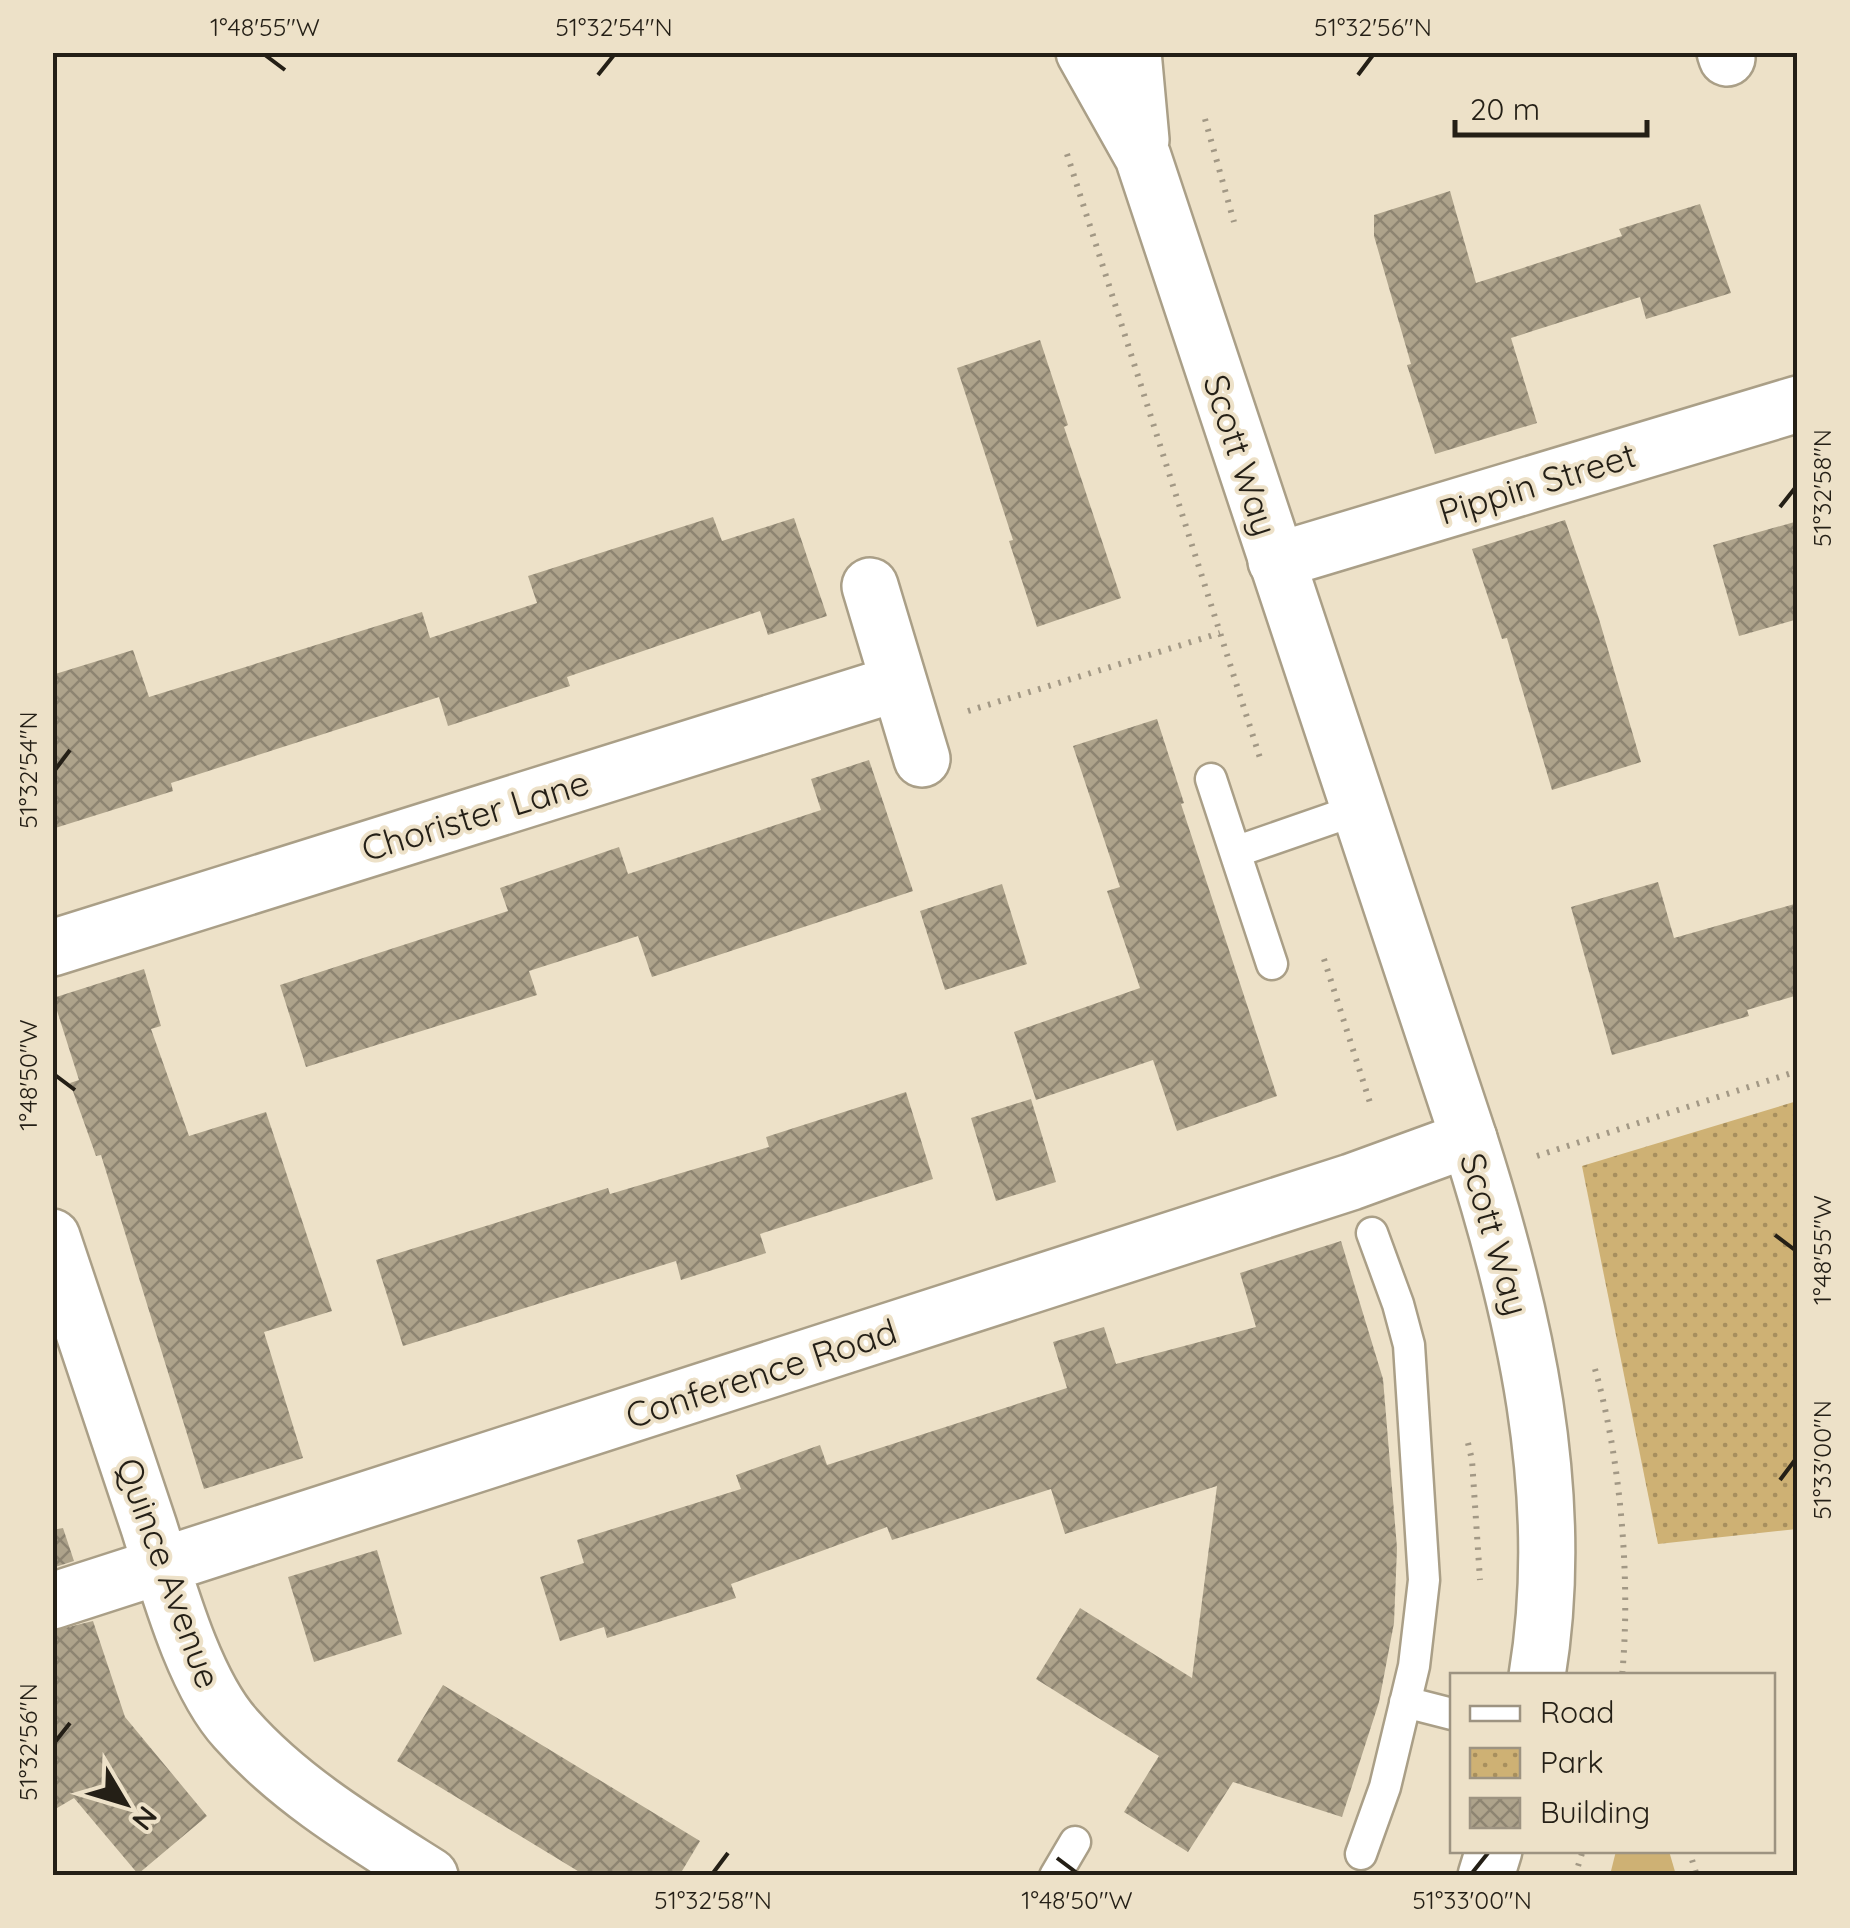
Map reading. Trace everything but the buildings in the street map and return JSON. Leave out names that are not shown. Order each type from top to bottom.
[{"type":"street","name":"Scott Way","points":[[1084,52],[1143,158],[1510,1274],[1538,1418],[1546,1526],[1537,1673]]},
{"type":"street","name":"Scott Way","points":[[1132,52],[1143,158]]},
{"type":"street","name":"Pippin Street","points":[[1276,561],[1798,404]]},
{"type":"street","points":[[870,586],[910,723]]},
{"type":"street","name":"Chorister Lane","points":[[52,948],[910,723]]},
{"type":"street","name":"Conference Road","points":[[52,1601],[1332,1188],[1468,1139]]},
{"type":"street","name":"Quince Avenue","points":[[52,1237],[162,1567],[204,1680],[233,1727],[278,1772],[407,1870]]},
{"type":"lane","points":[[1211,779],[1272,964]]},
{"type":"lane","points":[[1235,852],[1359,809]]},
{"type":"lane","points":[[1361,1854],[1385,1787],[1414,1666],[1424,1580],[1408,1345],[1372,1232]]},
{"type":"lane","points":[[1405,1702],[1450,1713]]},
{"type":"lane","points":[[1055,1876],[1075,1842]]},
{"type":"path","points":[[910,723],[1220,633]]},
{"type":"path","points":[[1531,1158],[1798,1071]]},
{"type":"green space","points":[[1797,1101],[1797,1529],[1658,1544],[1582,1166]]},
{"type":"green space","points":[[1616,1853],[1670,1853],[1676,1875],[1610,1875]]}]
